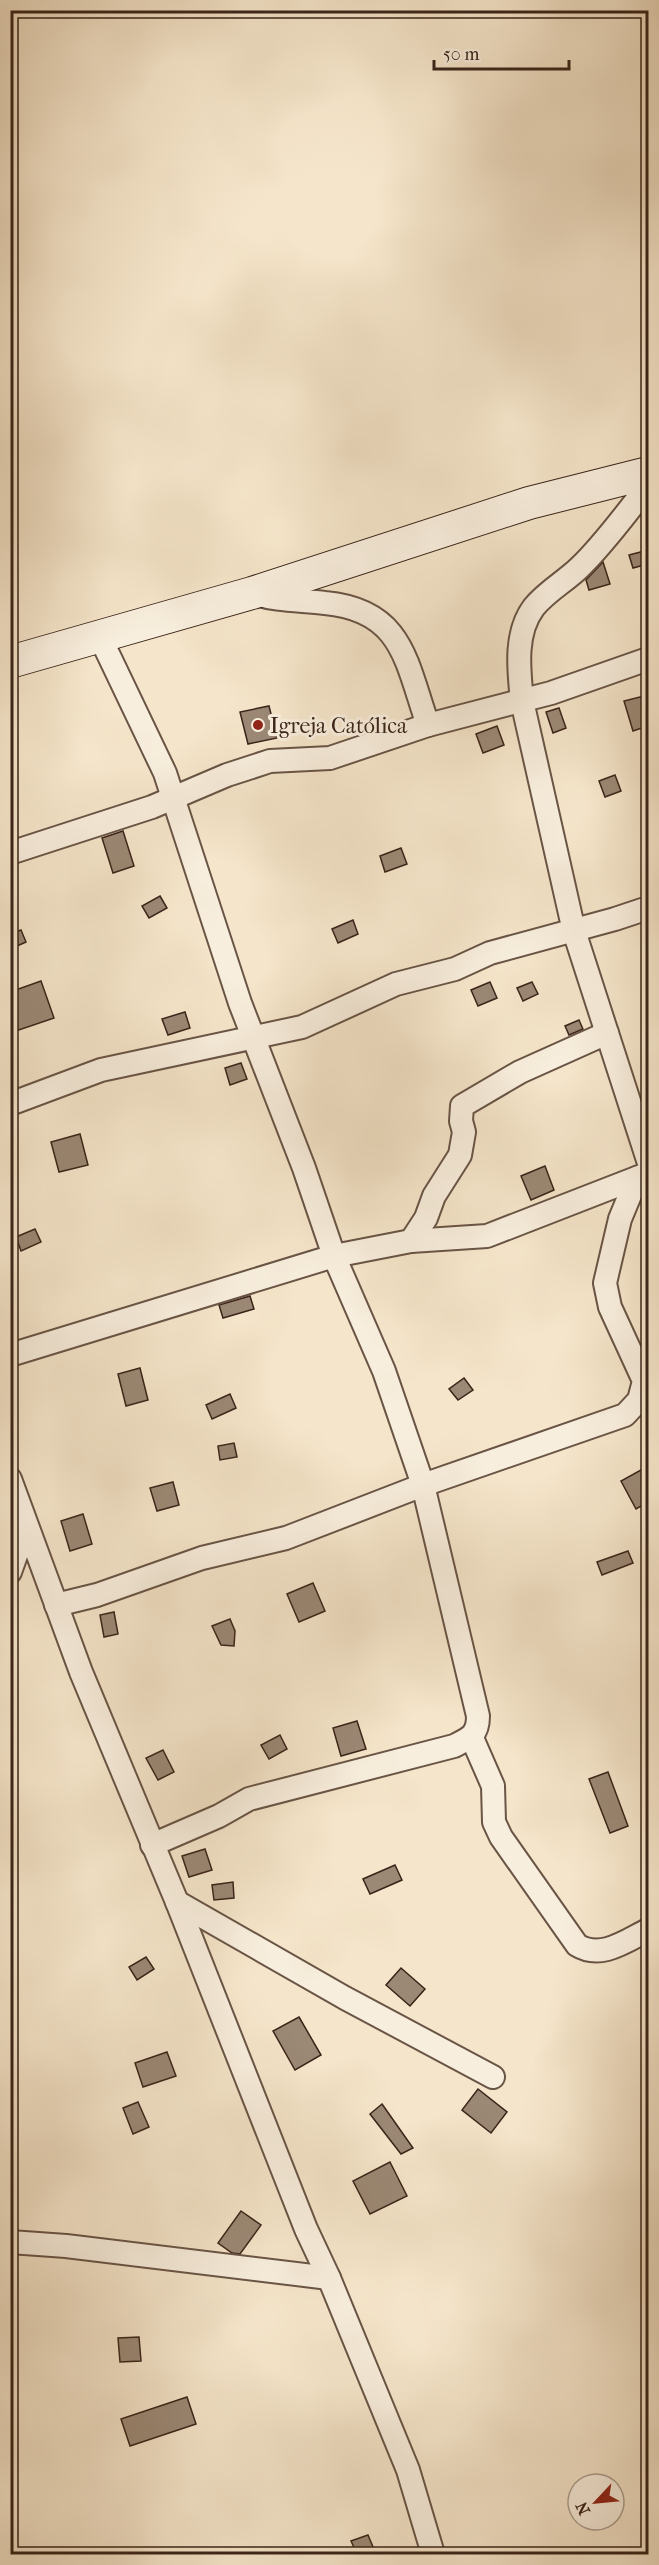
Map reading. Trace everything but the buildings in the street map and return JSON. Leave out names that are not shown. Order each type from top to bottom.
[{"type":"street","points":[[10,662],[252,593],[530,503],[648,474]]},
{"type":"street","points":[[56,1605],[97,1595],[202,1558],[286,1538],[423,1485],[625,1415],[644,1406],[644,1381],[610,1307],[605,1283],[620,1219],[645,1170],[607,1033],[574,931],[522,701],[520,642],[533,608],[555,586],[579,568],[648,486]]},
{"type":"street","points":[[252,593],[275,600],[326,603],[359,608],[381,621],[395,637],[428,725]]},
{"type":"street","points":[[100,637],[165,773],[240,1003],[304,1168],[334,1256],[384,1371],[423,1485],[474,1690],[478,1716],[478,1729],[472,1738],[454,1746],[249,1799],[219,1816],[152,1845]]},
{"type":"street","points":[[10,852],[152,807],[227,775],[270,761],[330,758],[428,725],[551,693],[648,659]]},
{"type":"street","points":[[10,1104],[101,1070],[302,1027],[396,984],[455,969],[490,953],[574,931],[648,908]]},
{"type":"street","points":[[411,1241],[426,1218],[434,1196],[460,1155],[464,1132],[461,1121],[462,1106],[474,1096],[520,1072],[607,1033]]},
{"type":"street","points":[[10,1354],[334,1256],[411,1241],[487,1236],[645,1170]]},
{"type":"street","points":[[10,1479],[20,1544],[10,1572]]},
{"type":"street","points":[[18,1532],[56,1605],[177,1902],[306,2229],[329,2278],[408,2470],[433,2554]]},
{"type":"street","points":[[472,1738],[493,1786],[494,1822],[501,1837],[577,1946],[586,1951],[598,1952],[615,1947],[648,1930]]},
{"type":"street","points":[[177,1902],[345,1998],[493,2077]]},
{"type":"street","points":[[10,2242],[66,2246],[329,2278]]},
{"type":"place","name":"Igreja Católica","points":[[258,725]]}]
